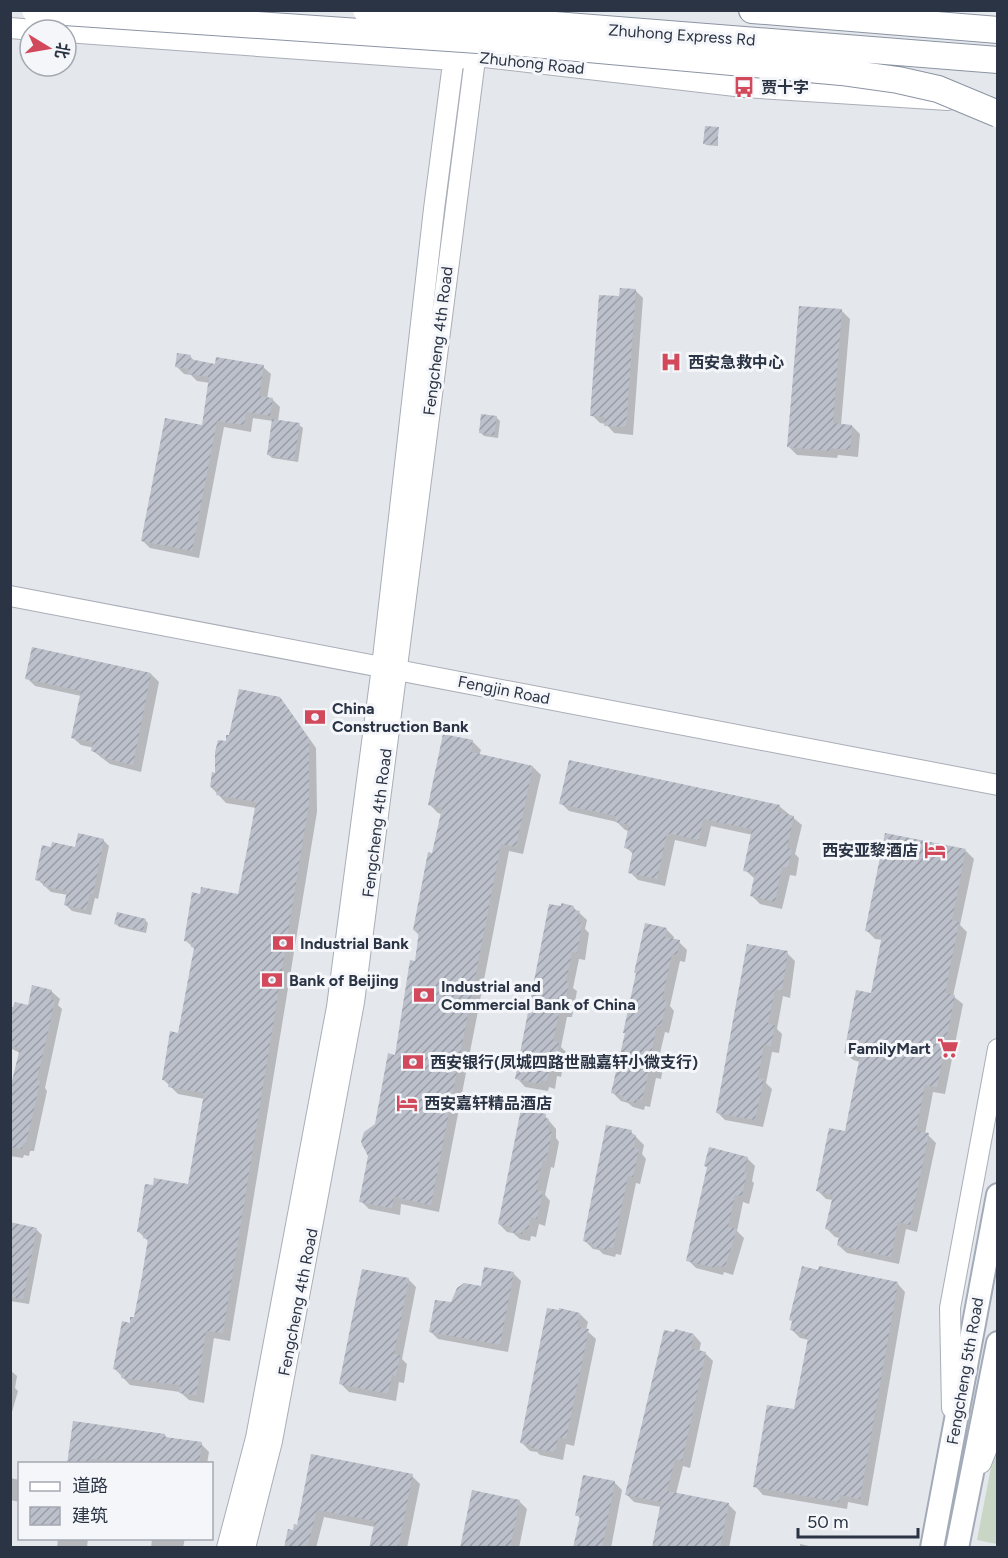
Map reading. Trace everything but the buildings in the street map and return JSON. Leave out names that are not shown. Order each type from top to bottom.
[{"type":"highway","points":[[35,10],[522,43],[841,72],[898,80],[938,89],[998,114]]},
{"type":"highway","name":"Zhuhong Express Rd","points":[[366,10],[998,60]]},
{"type":"highway","name":"Zhuhong Express Rd","points":[[752,10],[998,30]]},
{"type":"main road","name":"Fengcheng 5th Road","points":[[932,1548],[998,1195]]},
{"type":"main road","name":"Fengcheng 5th Road","points":[[957,1548],[998,1343]]},
{"type":"street","name":"Fengcheng 4th Road","points":[[245,1548],[272,1441],[354,1002],[390,669],[434,209],[459,10]]},
{"type":"street","name":"Fengcheng 4th Road","points":[[227,1548],[256,1438],[338,1007],[390,669],[481,10]]},
{"type":"street","name":"Zhuhong Road","points":[[78,33],[453,60],[476,56],[744,87],[940,99],[998,106]]},
{"type":"street","name":"Fengjin Road","points":[[10,596],[998,785]]},
{"type":"street","points":[[952,1437],[950,1308],[998,1049]]},
{"type":"street","points":[[966,1502],[998,1420]]},
{"type":"green space","points":[[997,1436],[997,1544],[977,1540]]},
{"type":"place","name":"贾十字","points":[[744,87]]},
{"type":"place","name":"西安急救中心","points":[[671,362]]},
{"type":"place","name":"China Construction Bank","points":[[315,717]]},
{"type":"place","name":"西安亚黎酒店","points":[[935,850]]},
{"type":"place","name":"Industrial Bank","points":[[283,943]]},
{"type":"place","name":"Bank of Beijing","points":[[272,980]]},
{"type":"place","name":"Industrial and Commercial Bank of China","points":[[424,995]]},
{"type":"place","name":"FamilyMart","points":[[948,1048]]},
{"type":"place","name":"西安银行(凤城四路世融嘉轩小微支行)","points":[[413,1062]]},
{"type":"place","name":"西安嘉轩精品酒店","points":[[407,1103]]}]
